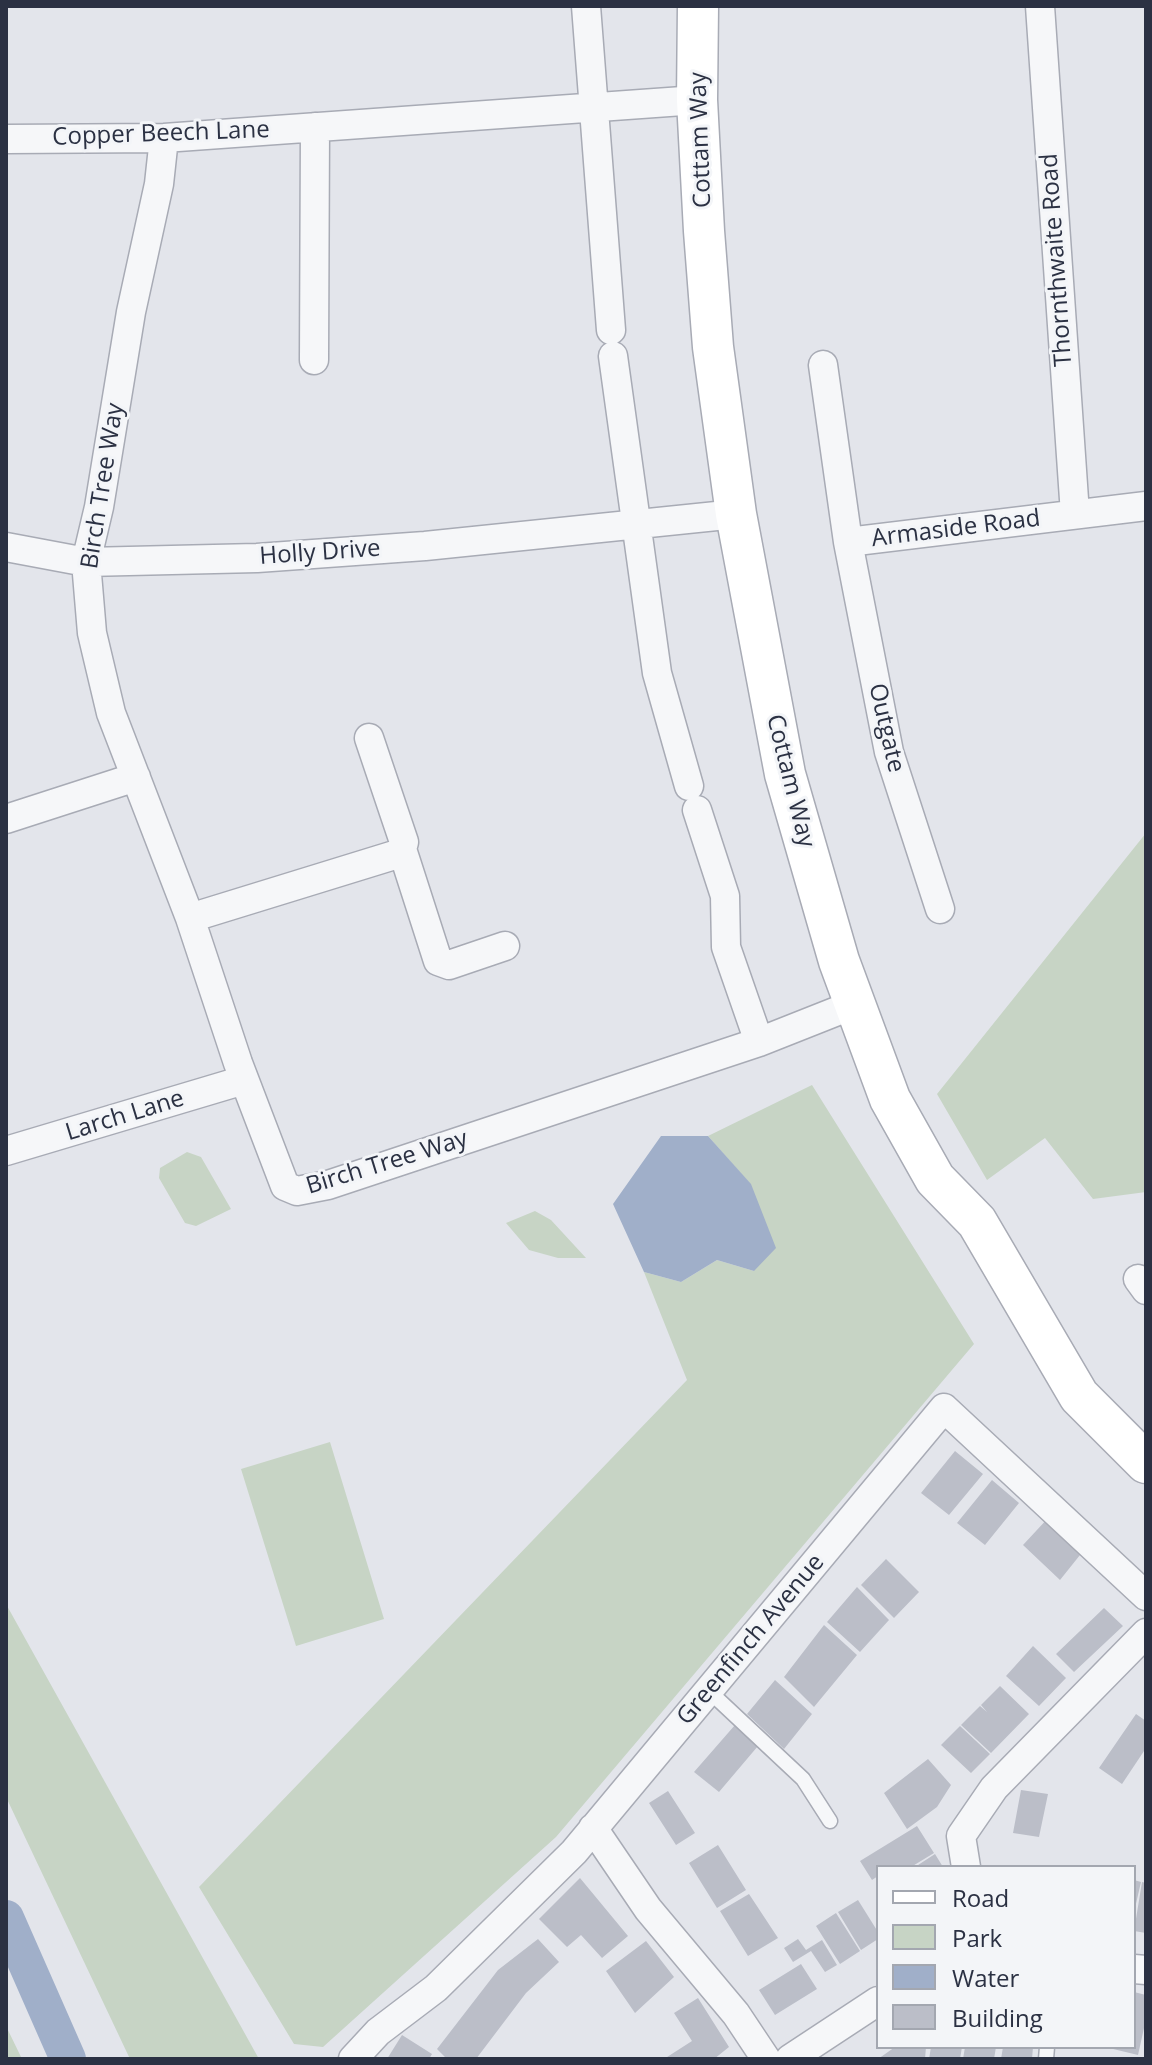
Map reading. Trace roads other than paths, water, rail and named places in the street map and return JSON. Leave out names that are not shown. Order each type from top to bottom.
[{"type":"main road","name":"Cottam Way","points":[[698,6],[697,100],[713,347],[736,514],[785,774],[839,961],[890,1099],[935,1179],[977,1222],[1079,1396],[1146,1463]]},
{"type":"street","points":[[586,6],[612,343],[657,673],[725,896],[726,947],[759,1042]]},
{"type":"street","name":"Thornthwaite Road","points":[[1040,6],[1075,514]]},
{"type":"street","name":"Copper Beech Lane","points":[[6,139],[164,138],[697,100]]},
{"type":"street","points":[[314,360],[315,127]]},
{"type":"street","name":"Birch Tree Way","points":[[164,138],[159,184],[131,312],[99,507],[86,562],[92,633],[111,713],[190,918],[244,1080],[285,1186],[297,1191],[328,1185],[759,1042],[855,1004]]},
{"type":"street","name":"Armaside Road","points":[[823,365],[848,542],[1146,506]]},
{"type":"street","name":"Holly Drive","points":[[6,547],[86,562],[272,557],[425,546],[736,514]]},
{"type":"street","name":"Outgate","points":[[848,542],[889,752],[940,909]]},
{"type":"street","points":[[190,918],[401,853],[404,842],[369,738]]},
{"type":"street","points":[[6,819],[136,777]]},
{"type":"street","points":[[402,849],[438,961],[449,965],[505,946]]},
{"type":"street","name":"Larch Lane","points":[[6,1151],[244,1080]]},
{"type":"street","name":"Greenfinch Avenue","points":[[353,2059],[378,2032],[436,1988],[574,1852],[944,1408],[1146,1596]]},
{"type":"street","points":[[966,1865],[961,1836],[994,1788],[1146,1633]]},
{"type":"street","points":[[593,1828],[648,1909],[736,2014],[766,2059]]},
{"type":"street","points":[[790,2059],[876,2002]]},
{"type":"lane","points":[[709,1691],[803,1779],[830,1821]]},
{"type":"water","points":[[661,1136],[708,1136],[751,1184],[776,1248],[754,1271],[717,1260],[681,1282],[644,1272],[613,1204]]},
{"type":"waterway","points":[[6,1918],[68,2059]]}]
